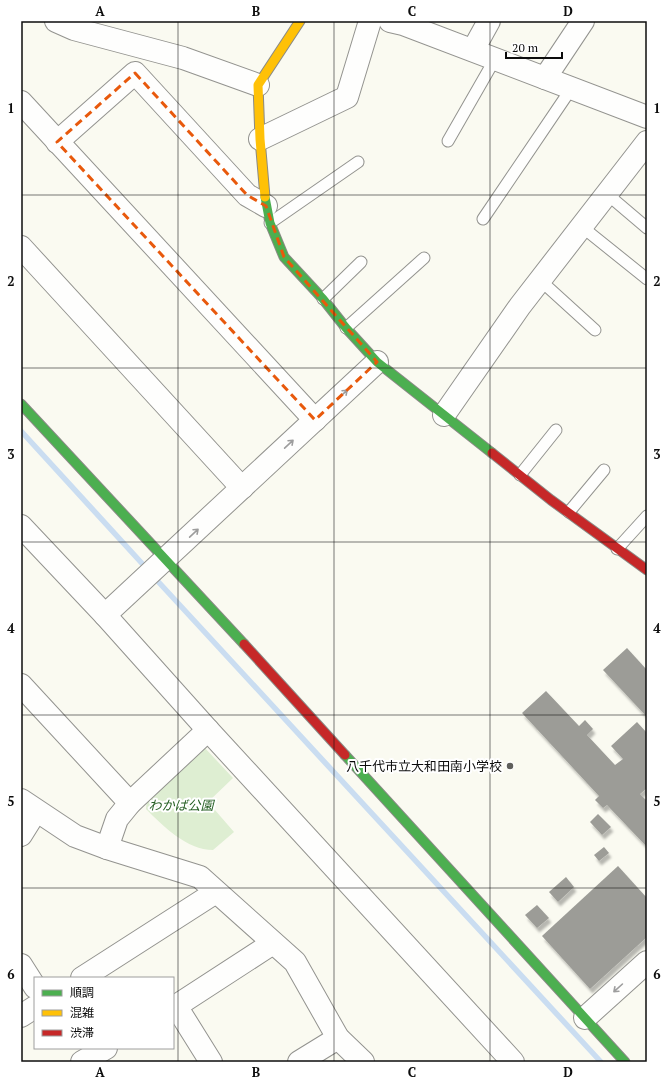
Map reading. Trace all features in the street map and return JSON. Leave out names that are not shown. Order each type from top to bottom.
[{"type":"street","points":[[56,21],[74,29],[183,58],[258,85]]},
{"type":"street","points":[[300,21],[258,85],[260,140],[268,215],[284,257],[323,299],[346,328],[377,362],[552,500],[647,570]]},
{"type":"street","points":[[260,140],[346,96],[370,21]]},
{"type":"street","points":[[390,21],[403,24],[473,50],[647,117]]},
{"type":"street","points":[[473,50],[489,21]]},
{"type":"street","points":[[545,78],[583,21]]},
{"type":"street","points":[[57,142],[135,73],[247,195],[268,215]]},
{"type":"street","points":[[21,102],[315,420]]},
{"type":"street","points":[[444,414],[520,306],[647,142]]},
{"type":"street","points":[[21,247],[242,488]]},
{"type":"street","points":[[105,616],[377,362]]},
{"type":"street","points":[[21,404],[163,562],[625,1062]]},
{"type":"street","points":[[21,526],[513,1062]]},
{"type":"street","points":[[21,685],[130,803]]},
{"type":"street","points":[[107,848],[117,819],[130,803],[208,730]]},
{"type":"street","points":[[21,835],[29,806],[75,836],[107,848],[200,877],[296,962],[338,1038],[363,1062]]},
{"type":"street","points":[[84,977],[216,892]]},
{"type":"street","points":[[211,1062],[175,1007],[274,943]]},
{"type":"street","points":[[585,1018],[647,962]]},
{"type":"street","points":[[21,965],[34,985]]},
{"type":"street","points":[[21,1016],[34,1008]]},
{"type":"street","points":[[299,1062],[338,1038]]},
{"type":"street","points":[[73,1049],[82,1062],[104,1049]]},
{"type":"lane","points":[[448,141],[495,59]]},
{"type":"lane","points":[[483,219],[571,89]]},
{"type":"lane","points":[[268,215],[358,162]]},
{"type":"lane","points":[[607,194],[647,228]]},
{"type":"lane","points":[[581,226],[647,279]]},
{"type":"lane","points":[[346,328],[424,258]]},
{"type":"lane","points":[[323,299],[361,262]]},
{"type":"lane","points":[[540,280],[595,330]]},
{"type":"lane","points":[[520,475],[556,430]]},
{"type":"lane","points":[[569,512],[604,470]]},
{"type":"lane","points":[[618,549],[647,516]]},
{"type":"highlighted area","points":[[135,73],[247,195],[266,206],[284,257],[377,362],[315,420],[57,142]]},
{"type":"green space","name":"わかば公園","points":[[203,746],[233,778],[208,802],[234,832],[213,850],[203,849],[185,842],[160,823],[146,809],[147,799]]},
{"type":"building","points":[[627,648],[647,670],[647,717],[603,670]]},
{"type":"building","points":[[546,691],[579,726],[585,720],[593,729],[587,735],[615,765],[623,759],[611,746],[637,722],[647,733],[647,788],[640,794],[647,801],[647,847],[607,805],[603,808],[595,800],[599,796],[522,713]]},
{"type":"building","points":[[598,814],[611,827],[602,835],[590,822]]},
{"type":"building","points":[[604,847],[609,853],[599,861],[594,855]]},
{"type":"building","points":[[618,866],[647,898],[647,937],[590,989],[542,936]]},
{"type":"building","points":[[566,877],[574,887],[558,902],[549,892]]},
{"type":"building","points":[[537,905],[549,918],[537,928],[525,915]]},
{"type":"waterway","points":[[21,431],[148,570]]},
{"type":"waterway","points":[[153,576],[601,1062]]},
{"type":"traffic: fast","points":[[265,197],[270,223],[284,257],[323,299],[346,328],[377,362],[492,453]]},
{"type":"traffic: fast","points":[[21,404],[244,644]]},
{"type":"traffic: fast","points":[[345,755],[625,1062]]},
{"type":"traffic: slow","points":[[265,197],[260,139],[258,85],[300,21]]},
{"type":"traffic: jam","points":[[492,453],[551,500],[647,570]]},
{"type":"traffic: jam","points":[[244,644],[345,755]]},
{"type":"place","name":"八千代市立大和田南小学校","points":[[510,766]]}]
